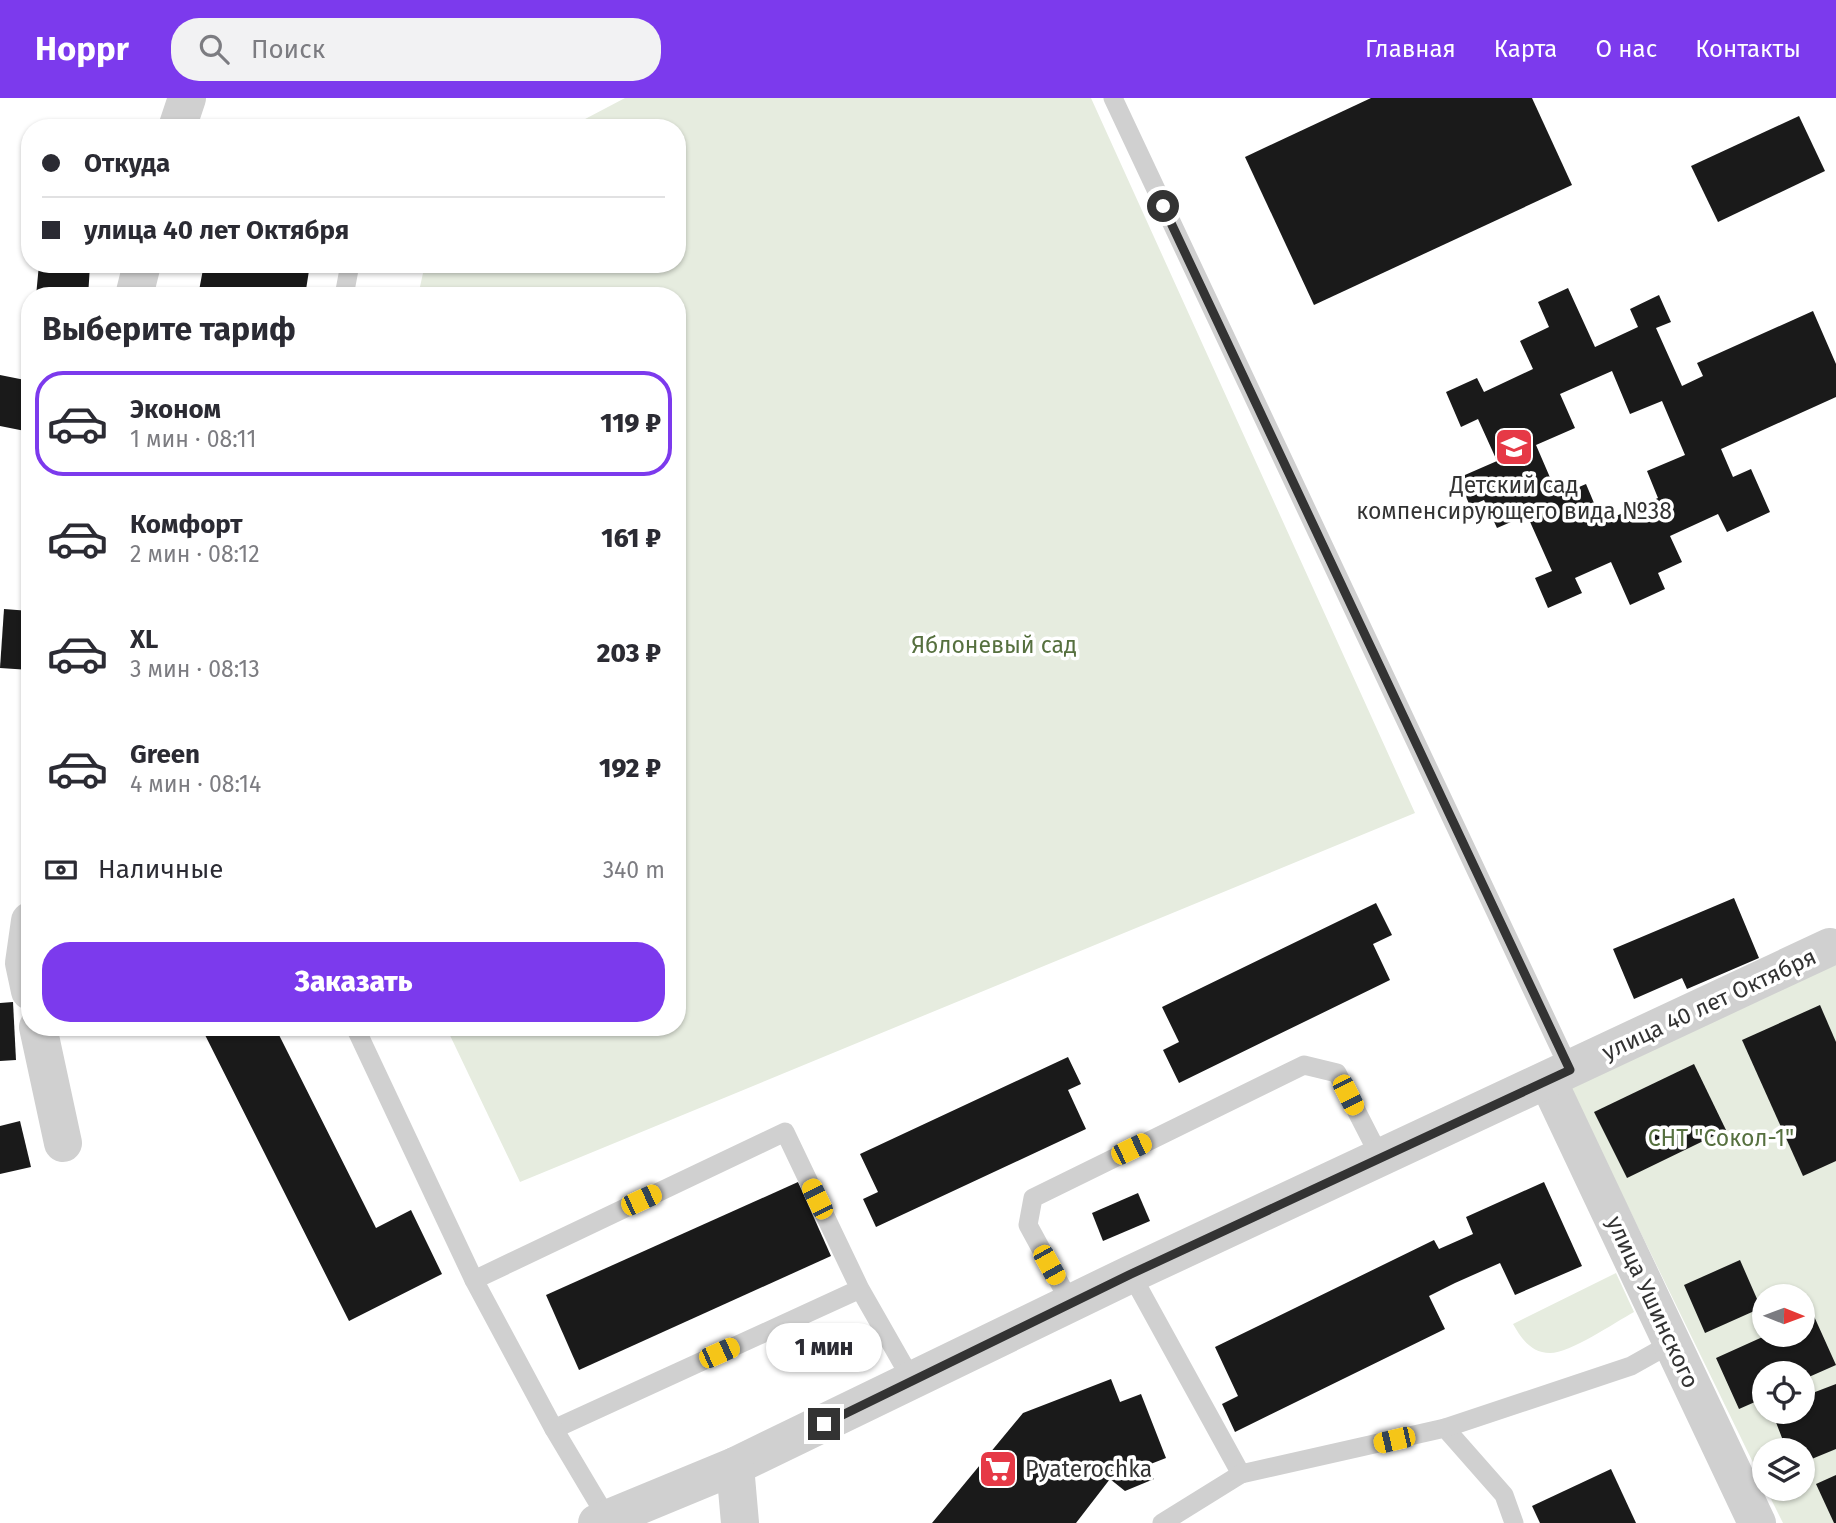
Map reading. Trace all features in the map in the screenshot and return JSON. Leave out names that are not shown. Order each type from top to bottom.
[{"type":"street","points":[[180,119],[187,98]]},
{"type":"street","name":"улица 40 лет Октября","points":[[602,1521],[735,1466],[1131,1274],[1834,950]]},
{"type":"street","points":[[40,1036],[63,1143]]},
{"type":"street","name":"улица Ушинского","points":[[1559,1075],[1672,1343],[1758,1523]]},
{"type":"street","points":[[735,1466],[740,1523]]},
{"type":"lane","points":[[1113,98],[1559,1075]]},
{"type":"lane","points":[[359,1036],[474,1280],[602,1521]]},
{"type":"lane","points":[[1071,1304],[1028,1225],[1033,1198],[1304,1065],[1337,1073],[1381,1158]]},
{"type":"lane","points":[[474,1280],[785,1132],[860,1289],[913,1382]]},
{"type":"lane","points":[[1131,1274],[1241,1474]]},
{"type":"lane","points":[[554,1429],[860,1289]]},
{"type":"lane","points":[[1162,1523],[1241,1474],[1444,1428],[1631,1366],[1672,1343]]},
{"type":"lane","points":[[1444,1428],[1504,1495],[1514,1523]]},
{"type":"green space","name":"Яблоневый сад","points":[[625,98],[1091,98],[1415,813],[520,1182],[450,1036],[686,1036],[686,287],[420,287],[423,273],[686,273],[686,119],[585,119]]},
{"type":"green space","name":"СНТ \"Сокол-1\"","points":[[1836,958],[1836,1523],[1783,1523],[1772,1501],[1815,1501],[1815,1438],[1752,1438],[1752,1460],[1568,1084]]},
{"type":"green space","points":[[1616,1273],[1634,1312],[1580,1343],[1559,1352],[1543,1352],[1527,1344],[1513,1324]]},
{"type":"building","points":[[1371,98],[1532,98],[1572,185],[1314,305],[1245,157]]},
{"type":"building","points":[[1799,116],[1825,171],[1718,222],[1691,166]]},
{"type":"building","points":[[38,273],[90,273],[89,287],[37,287]]},
{"type":"building","points":[[202,273],[309,273],[306,287],[200,287]]},
{"type":"building","name":"Детский сад компенсирующего вида №38","points":[[1568,288],[1595,347],[1638,327],[1630,309],[1659,295],[1671,322],[1656,328],[1682,386],[1703,376],[1697,363],[1813,311],[1836,364],[1836,397],[1721,449],[1733,477],[1751,469],[1770,512],[1727,532],[1718,514],[1670,536],[1682,562],[1658,573],[1665,589],[1630,605],[1611,562],[1575,578],[1582,593],[1548,608],[1535,578],[1552,571],[1527,515],[1497,528],[1484,500],[1470,506],[1458,478],[1497,461],[1478,419],[1461,427],[1446,392],[1477,378],[1484,392],[1533,369],[1520,341],[1549,327],[1538,302]],"holes":[[[1612,371],[1630,414],[1662,401],[1685,455],[1647,471],[1658,498],[1602,522],[1586,484],[1558,496],[1536,445],[1575,428],[1560,394]]]},
{"type":"building","points":[[0,375],[21,379],[21,430],[0,426]]},
{"type":"building","points":[[4,609],[21,610],[21,669],[0,668]]},
{"type":"building","points":[[1734,898],[1759,958],[1687,989],[1682,978],[1634,999],[1613,949]]},
{"type":"building","points":[[1376,903],[1392,935],[1373,944],[1390,980],[1179,1083],[1163,1050],[1179,1042],[1162,1007]]},
{"type":"building","points":[[13,1002],[16,1060],[0,1061],[0,1003]]},
{"type":"building","points":[[1820,1005],[1836,1042],[1836,1161],[1803,1176],[1742,1040]]},
{"type":"building","points":[[206,1036],[280,1036],[376,1228],[411,1210],[442,1274],[349,1321]]},
{"type":"building","points":[[1068,1057],[1081,1084],[1068,1090],[1086,1129],[876,1227],[863,1199],[878,1192],[860,1154]]},
{"type":"building","points":[[1694,1064],[1726,1130],[1627,1178],[1594,1112]]},
{"type":"building","points":[[20,1121],[31,1167],[0,1174],[0,1126]]},
{"type":"building","points":[[798,1182],[831,1256],[579,1370],[546,1295]]},
{"type":"building","points":[[1544,1182],[1582,1266],[1515,1295],[1500,1263],[1455,1283],[1429,1296],[1445,1329],[1235,1432],[1222,1404],[1238,1396],[1215,1347],[1434,1240],[1439,1249],[1473,1234],[1466,1217]]},
{"type":"building","points":[[1138,1193],[1150,1221],[1103,1241],[1092,1213]]},
{"type":"building","points":[[1740,1260],[1752,1287],[1752,1312],[1705,1333],[1684,1285]]},
{"type":"building","points":[[1815,1318],[1836,1365],[1815,1374],[1815,1361],[1752,1361],[1752,1403],[1739,1409],[1716,1358],[1752,1342],[1752,1348],[1815,1348]]},
{"type":"building","points":[[1111,1379],[1120,1402],[1141,1394],[1166,1458],[1148,1465],[1154,1479],[1125,1491],[1110,1479],[1076,1523],[932,1523],[1023,1413]]},
{"type":"building","points":[[1836,1384],[1836,1449],[1815,1458],[1815,1438],[1782,1438],[1777,1424],[1815,1424],[1815,1392]]},
{"type":"building","points":[[1611,1469],[1636,1523],[1540,1523],[1532,1506]]},
{"type":"building","points":[[1836,1475],[1836,1523],[1834,1523],[1816,1484]]},
{"type":"place","name":"Детский сад компенсирующего вида №38","points":[[1514,447]]},
{"type":"place","name":"Pyaterochka","points":[[998,1469]]},
{"type":"route","points":[[824,1424],[1131,1274],[1570,1070],[1163,206]]}]
